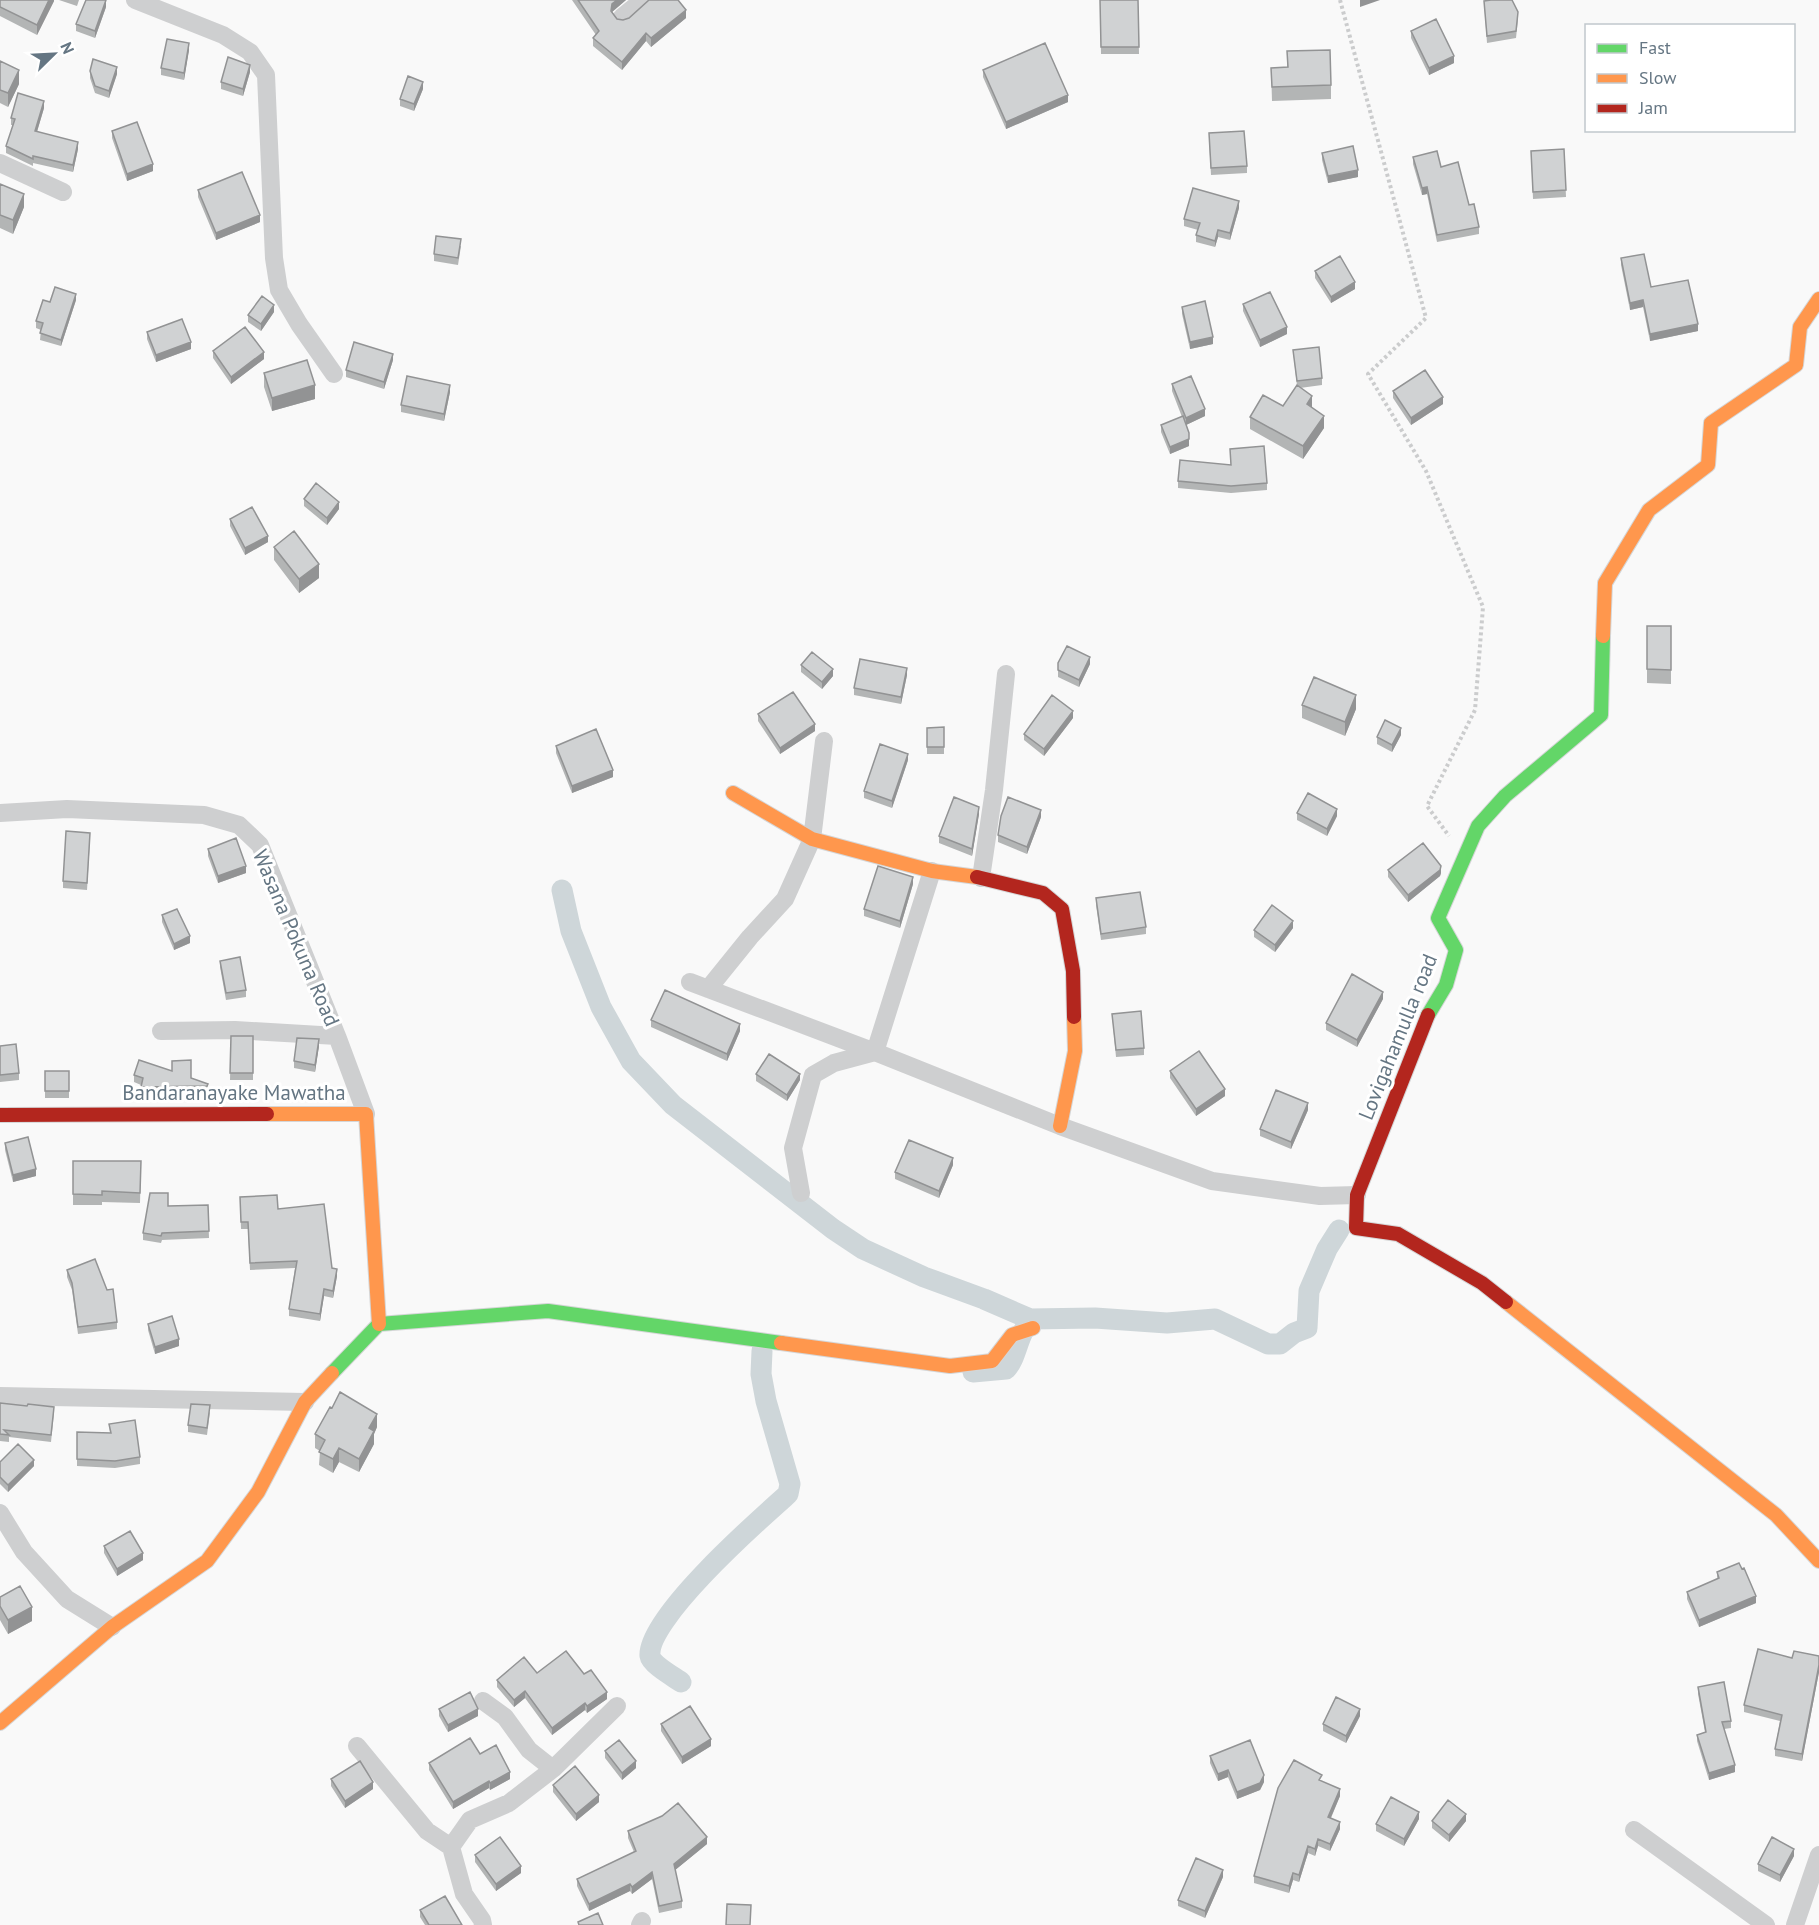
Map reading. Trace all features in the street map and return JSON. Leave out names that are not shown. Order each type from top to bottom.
[{"type":"street","points":[[135,0],[223,35],[250,52],[266,75],[274,258],[279,291],[334,374]]},
{"type":"street","points":[[622,17],[643,0]]},
{"type":"street","points":[[0,163],[63,192]]},
{"type":"street","name":"Lovigahamulla road","points":[[1819,299],[1800,327],[1796,365],[1711,423],[1708,465],[1649,510],[1605,583],[1601,715],[1505,796],[1478,826],[1438,918],[1456,950],[1446,985],[1431,1009],[1357,1195],[1356,1228],[1398,1234],[1482,1283],[1776,1515],[1819,1561]]},
{"type":"street","points":[[981,878],[994,790],[1006,674]]},
{"type":"street","points":[[708,989],[750,937],[785,899],[812,839],[824,741]]},
{"type":"street","points":[[733,793],[812,839],[932,871],[981,878],[1043,893],[1062,909],[1073,971],[1075,1051],[1060,1126]]},
{"type":"street","name":"Wasana Pokuna Road","points":[[0,813],[67,809],[204,815],[239,825],[260,845],[366,1114]]},
{"type":"street","points":[[875,1052],[932,871]]},
{"type":"street","points":[[690,982],[875,1052],[1060,1126],[1212,1181],[1320,1196],[1357,1195]]},
{"type":"street","points":[[161,1031],[235,1030],[337,1036]]},
{"type":"street","points":[[801,1193],[793,1148],[813,1076],[834,1063],[875,1052]]},
{"type":"street","name":"Bandaranayake Mawatha","points":[[0,1115],[366,1114],[379,1324]]},
{"type":"street","points":[[0,1723],[112,1627],[207,1561],[258,1492],[305,1402],[379,1324],[548,1311],[950,1366],[992,1361],[1012,1335],[1033,1328]]},
{"type":"street","points":[[0,1396],[305,1402]]},
{"type":"street","points":[[0,1513],[24,1552],[67,1599],[112,1627]]},
{"type":"street","points":[[483,1701],[505,1717],[529,1750],[553,1769]]},
{"type":"street","points":[[451,1847],[470,1820],[509,1803],[553,1769],[617,1706]]},
{"type":"street","points":[[357,1746],[427,1831],[451,1847],[464,1894],[483,1925]]},
{"type":"street","points":[[1634,1830],[1766,1925]]},
{"type":"street","points":[[1795,1925],[1819,1855]]},
{"type":"path","points":[[1340,0],[1426,318],[1368,374],[1426,471],[1483,606],[1475,710],[1427,806],[1464,856]]},
{"type":"building","points":[[0,0],[49,0],[37,25],[0,7]]},
{"type":"building","points":[[86,0],[106,0],[95,31],[76,24]]},
{"type":"building","points":[[578,0],[617,0],[612,4],[611,11],[617,19],[623,20],[629,18],[649,0],[678,0],[686,10],[651,38],[646,33],[622,62],[593,38],[599,31]]},
{"type":"building","points":[[1100,0],[1138,0],[1139,47],[1101,47]]},
{"type":"building","points":[[1512,0],[1518,12],[1516,31],[1487,36],[1484,1]]},
{"type":"building","points":[[1436,19],[1454,56],[1429,68],[1411,31]]},
{"type":"building","points":[[167,39],[189,43],[184,73],[161,68]]},
{"type":"building","points":[[1045,43],[1068,95],[1006,122],[983,70]]},
{"type":"building","points":[[1330,50],[1331,85],[1272,87],[1271,68],[1288,67],[1287,51]]},
{"type":"building","points":[[228,57],[250,65],[243,89],[221,82]]},
{"type":"building","points":[[93,59],[117,67],[109,91],[95,86],[90,71]]},
{"type":"building","points":[[0,61],[19,70],[8,93],[0,90]]},
{"type":"building","points":[[408,76],[423,82],[414,104],[400,99]]},
{"type":"building","points":[[18,93],[44,101],[35,131],[78,142],[73,165],[33,156],[33,159],[6,146],[15,119],[11,118]]},
{"type":"building","points":[[137,122],[153,164],[127,174],[112,131]]},
{"type":"building","points":[[1244,131],[1247,166],[1211,168],[1209,133]]},
{"type":"building","points":[[1353,146],[1358,170],[1328,176],[1322,153]]},
{"type":"building","points":[[1564,149],[1566,190],[1533,192],[1531,151]]},
{"type":"building","points":[[1437,151],[1441,167],[1458,162],[1469,205],[1474,204],[1479,227],[1437,235],[1427,187],[1422,188],[1413,157]]},
{"type":"building","points":[[242,172],[260,215],[216,233],[198,190]]},
{"type":"building","points":[[0,184],[24,194],[13,220],[0,215]]},
{"type":"building","points":[[1193,188],[1239,201],[1230,233],[1218,230],[1215,241],[1196,235],[1200,223],[1184,219]]},
{"type":"building","points":[[436,236],[461,239],[458,258],[434,254]]},
{"type":"building","points":[[1644,254],[1651,287],[1688,280],[1698,324],[1650,334],[1643,300],[1630,303],[1621,258]]},
{"type":"building","points":[[1340,256],[1355,282],[1331,297],[1315,271]]},
{"type":"building","points":[[55,287],[76,294],[61,340],[40,333],[43,323],[36,321],[43,300],[50,302]]},
{"type":"building","points":[[1270,292],[1287,327],[1260,340],[1243,304]]},
{"type":"building","points":[[262,296],[274,305],[261,324],[248,315]]},
{"type":"building","points":[[1205,301],[1213,337],[1190,342],[1182,307]]},
{"type":"building","points":[[182,319],[191,342],[156,355],[147,332]]},
{"type":"building","points":[[245,327],[264,352],[231,377],[213,351]]},
{"type":"building","points":[[354,342],[393,354],[384,382],[346,370]]},
{"type":"building","points":[[1319,347],[1322,378],[1297,381],[1293,350]]},
{"type":"building","points":[[307,360],[315,385],[272,398],[264,373]]},
{"type":"building","points":[[1425,370],[1443,397],[1411,418],[1393,391]]},
{"type":"building","points":[[407,376],[450,385],[444,414],[401,405]]},
{"type":"building","points":[[1191,376],[1205,409],[1186,418],[1172,384]]},
{"type":"building","points":[[1297,385],[1312,396],[1307,404],[1324,416],[1303,446],[1250,417],[1263,395],[1283,406]]},
{"type":"building","points":[[1183,416],[1189,439],[1170,447],[1161,425]]},
{"type":"building","points":[[1264,446],[1267,483],[1231,486],[1178,481],[1180,460],[1231,465],[1230,449]]},
{"type":"building","points":[[316,483],[339,502],[327,518],[304,499]]},
{"type":"building","points":[[252,507],[268,536],[245,548],[230,519]]},
{"type":"building","points":[[294,531],[319,564],[299,579],[274,547]]},
{"type":"building","points":[[1647,626],[1671,626],[1671,670],[1647,669]]},
{"type":"building","points":[[1067,646],[1090,657],[1079,680],[1058,670],[1058,663]]},
{"type":"building","points":[[812,652],[833,669],[822,682],[801,665]]},
{"type":"building","points":[[860,659],[907,668],[901,697],[854,688]]},
{"type":"building","points":[[1314,677],[1356,695],[1345,722],[1302,705]]},
{"type":"building","points":[[793,692],[815,724],[780,748],[758,714]]},
{"type":"building","points":[[1052,695],[1073,711],[1044,749],[1024,734]]},
{"type":"building","points":[[1385,720],[1401,728],[1392,745],[1377,737]]},
{"type":"building","points":[[944,727],[944,747],[927,747],[927,728]]},
{"type":"building","points":[[596,729],[613,770],[572,786],[556,746]]},
{"type":"building","points":[[880,744],[908,754],[892,801],[864,791]]},
{"type":"building","points":[[1308,793],[1337,809],[1327,829],[1297,813]]},
{"type":"building","points":[[954,797],[979,807],[972,849],[939,836]]},
{"type":"building","points":[[1008,797],[1041,810],[1027,847],[998,835],[1001,816]]},
{"type":"building","points":[[66,831],[90,833],[87,883],[63,881]]},
{"type":"building","points":[[236,838],[246,866],[218,876],[208,849]]},
{"type":"building","points":[[1423,843],[1441,866],[1440,870],[1408,895],[1388,870]]},
{"type":"building","points":[[878,866],[913,877],[900,921],[864,909]]},
{"type":"building","points":[[1140,892],[1146,927],[1101,934],[1096,898]]},
{"type":"building","points":[[1272,905],[1293,921],[1275,945],[1254,930]]},
{"type":"building","points":[[177,909],[190,936],[174,944],[162,915]]},
{"type":"building","points":[[240,957],[246,990],[226,993],[220,961]]},
{"type":"building","points":[[1352,974],[1383,992],[1357,1040],[1326,1023]]},
{"type":"building","points":[[665,990],[740,1024],[727,1054],[651,1020]]},
{"type":"building","points":[[1141,1011],[1144,1048],[1116,1050],[1112,1014]]},
{"type":"building","points":[[231,1036],[253,1036],[253,1073],[230,1073]]},
{"type":"building","points":[[297,1038],[319,1039],[315,1065],[294,1061]]},
{"type":"building","points":[[16,1044],[19,1073],[0,1075],[0,1046]]},
{"type":"building","points":[[1199,1051],[1225,1089],[1196,1109],[1170,1071]]},
{"type":"building","points":[[769,1054],[800,1074],[787,1095],[756,1074]]},
{"type":"building","points":[[139,1060],[172,1071],[172,1061],[191,1060],[191,1078],[208,1084],[207,1086],[141,1087],[143,1078],[134,1075]]},
{"type":"building","points":[[45,1071],[69,1071],[69,1091],[45,1091]]},
{"type":"building","points":[[1276,1090],[1308,1103],[1291,1142],[1260,1129]]},
{"type":"building","points":[[28,1137],[36,1169],[13,1175],[5,1143]]},
{"type":"building","points":[[909,1140],[953,1158],[939,1191],[895,1172]]},
{"type":"building","points":[[73,1161],[141,1161],[140,1193],[102,1191],[102,1195],[73,1194]]},
{"type":"building","points":[[150,1193],[168,1193],[168,1206],[208,1205],[209,1231],[162,1233],[161,1236],[143,1233]]},
{"type":"building","points":[[277,1195],[278,1209],[324,1204],[332,1268],[337,1269],[333,1291],[324,1289],[320,1314],[289,1309],[297,1261],[250,1263],[248,1222],[241,1222],[240,1197]]},
{"type":"building","points":[[95,1259],[107,1290],[113,1289],[117,1322],[78,1327],[72,1283],[67,1270]]},
{"type":"building","points":[[172,1316],[179,1339],[155,1347],[148,1324]]},
{"type":"building","points":[[340,1392],[377,1414],[369,1428],[374,1431],[359,1459],[339,1448],[333,1459],[319,1452],[325,1440],[315,1434]]},
{"type":"building","points":[[0,1403],[54,1407],[51,1435],[4,1430],[9,1435],[0,1434]]},
{"type":"building","points":[[191,1404],[210,1405],[207,1428],[188,1425]]},
{"type":"building","points":[[135,1420],[140,1457],[115,1461],[77,1459],[77,1432],[111,1433],[109,1424]]},
{"type":"building","points":[[18,1444],[34,1460],[8,1485],[0,1477],[0,1462]]},
{"type":"building","points":[[130,1531],[143,1553],[117,1569],[104,1546]]},
{"type":"building","points":[[1739,1563],[1742,1569],[1744,1568],[1756,1596],[1699,1620],[1687,1592],[1719,1578],[1717,1572]]},
{"type":"building","points":[[20,1586],[32,1607],[8,1620],[0,1606],[0,1597]]},
{"type":"building","points":[[1758,1649],[1792,1658],[1794,1651],[1819,1656],[1802,1754],[1775,1749],[1782,1715],[1744,1705]]},
{"type":"building","points":[[566,1651],[584,1674],[591,1670],[607,1692],[587,1706],[585,1703],[552,1728],[525,1691],[514,1700],[497,1680],[524,1657],[537,1673]]},
{"type":"building","points":[[1724,1682],[1731,1721],[1722,1722],[1735,1765],[1709,1773],[1697,1735],[1706,1732],[1698,1687]]},
{"type":"building","points":[[470,1692],[478,1709],[448,1725],[439,1709]]},
{"type":"building","points":[[1336,1697],[1360,1709],[1346,1736],[1323,1724]]},
{"type":"building","points":[[690,1706],[711,1739],[682,1757],[661,1724]]},
{"type":"building","points":[[470,1738],[480,1754],[496,1745],[510,1772],[490,1783],[489,1781],[453,1802],[429,1763]]},
{"type":"building","points":[[619,1740],[636,1761],[622,1773],[605,1751]]},
{"type":"building","points":[[1250,1740],[1264,1775],[1260,1783],[1237,1792],[1228,1770],[1218,1774],[1210,1756]]},
{"type":"building","points":[[1294,1760],[1322,1775],[1319,1780],[1340,1789],[1328,1817],[1340,1822],[1330,1844],[1318,1839],[1315,1849],[1308,1846],[1299,1875],[1293,1873],[1289,1886],[1254,1876],[1278,1788]]},
{"type":"building","points":[[360,1761],[373,1782],[345,1801],[331,1779]]},
{"type":"building","points":[[575,1766],[599,1795],[576,1814],[553,1785]]},
{"type":"building","points":[[1391,1797],[1419,1812],[1404,1839],[1376,1824]]},
{"type":"building","points":[[1448,1800],[1466,1814],[1449,1835],[1432,1821]]},
{"type":"building","points":[[678,1803],[707,1837],[674,1864],[682,1901],[659,1906],[652,1872],[632,1887],[630,1884],[589,1904],[577,1879],[636,1851],[628,1831],[662,1816]]},
{"type":"building","points":[[500,1837],[521,1866],[496,1884],[475,1855]]},
{"type":"building","points":[[1772,1837],[1794,1849],[1780,1875],[1758,1864]]},
{"type":"building","points":[[1196,1858],[1223,1870],[1205,1911],[1178,1900]]},
{"type":"building","points":[[445,1896],[462,1925],[429,1925],[420,1910]]},
{"type":"building","points":[[727,1904],[751,1905],[750,1925],[726,1925]]},
{"type":"building","points":[[598,1913],[603,1925],[579,1925],[578,1922]]},
{"type":"waterway","points":[[562,890],[571,931],[601,1007],[631,1061],[673,1105],[833,1229],[863,1249],[924,1277],[1030,1319],[1095,1318],[1167,1323],[1215,1319],[1268,1344],[1280,1344],[1294,1333],[1307,1328],[1309,1291],[1327,1249],[1339,1230]]},
{"type":"waterway","points":[[973,1372],[1006,1369],[1012,1361],[1024,1330]]},
{"type":"waterway","points":[[681,1682],[651,1659],[654,1639],[666,1619],[707,1570],[788,1494],[790,1484],[766,1401],[761,1374],[762,1351]]},
{"type":"traffic: fast","points":[[1428,1015],[1446,985],[1456,950],[1438,918],[1478,826],[1505,796],[1601,715],[1603,636]]},
{"type":"traffic: fast","points":[[332,1373],[379,1324],[548,1311],[781,1343]]},
{"type":"traffic: slow","points":[[1603,636],[1605,583],[1649,510],[1708,465],[1711,423],[1796,365],[1800,327],[1819,299]]},
{"type":"traffic: slow","points":[[733,793],[812,839],[932,871],[977,877]]},
{"type":"traffic: slow","points":[[1060,1126],[1075,1051],[1074,1017]]},
{"type":"traffic: slow","points":[[267,1114],[366,1114],[379,1324]]},
{"type":"traffic: slow","points":[[1506,1302],[1776,1515],[1819,1561]]},
{"type":"traffic: slow","points":[[781,1343],[950,1366],[992,1361],[1012,1335],[1033,1328]]},
{"type":"traffic: slow","points":[[0,1723],[112,1627],[207,1561],[258,1492],[305,1402],[332,1373]]},
{"type":"traffic: jam","points":[[977,877],[1043,893],[1062,909],[1073,971],[1074,1017]]},
{"type":"traffic: jam","points":[[1428,1015],[1357,1195],[1356,1228],[1398,1234],[1482,1283],[1506,1302]]},
{"type":"traffic: jam","points":[[0,1115],[267,1114]]}]
